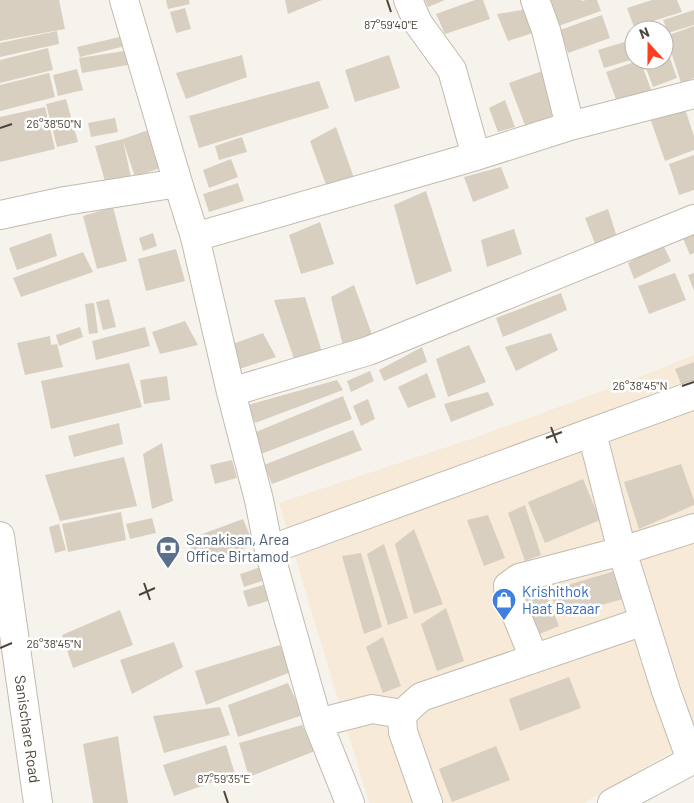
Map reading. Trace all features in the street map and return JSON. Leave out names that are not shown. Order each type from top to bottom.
[{"type":"street","points":[[124,0],[195,237],[231,392],[259,500],[269,550],[318,723],[350,803]]},
{"type":"street","points":[[408,0],[418,23],[452,70],[476,156]]},
{"type":"street","points":[[535,0],[546,30],[570,126]]},
{"type":"street","points":[[195,237],[476,156],[570,126],[694,94]]},
{"type":"street","points":[[0,215],[178,183]]},
{"type":"street","points":[[231,392],[368,351],[694,219]]},
{"type":"street","points":[[269,550],[694,396]]},
{"type":"street","points":[[592,433],[622,551],[666,691],[693,759],[612,803]]},
{"type":"street","points":[[534,658],[509,597],[508,586],[519,578],[622,551],[694,528]]},
{"type":"street","name":"Sanischare Road","points":[[0,536],[7,631],[38,803]]},
{"type":"street","points":[[402,714],[421,697],[644,621]]},
{"type":"street","points":[[318,723],[372,709],[402,714]]},
{"type":"street","points":[[402,714],[403,732],[428,803]]},
{"type":"shaded area","name":"Krishithok Haat Bazaar","points":[[694,355],[694,739],[584,803],[369,803],[279,503],[474,438],[627,382]]},
{"type":"building","points":[[0,0],[59,0],[65,29],[0,41]]},
{"type":"building","points":[[166,0],[189,0],[190,4],[168,9]]},
{"type":"building","points":[[285,0],[322,0],[288,14]]},
{"type":"building","points":[[425,0],[445,0],[428,7]]},
{"type":"building","points":[[475,0],[483,0],[490,19],[445,34],[436,14]]},
{"type":"building","points":[[547,0],[597,0],[601,11],[550,29]]},
{"type":"building","points":[[652,0],[677,0],[682,12],[656,20],[631,20],[627,8]]},
{"type":"building","points":[[185,8],[191,29],[176,33],[170,12]]},
{"type":"building","points":[[528,9],[536,32],[508,41],[497,14]]},
{"type":"building","points":[[694,10],[694,25],[674,31],[674,20],[663,20]]},
{"type":"building","points":[[602,15],[610,38],[568,53],[560,30]]},
{"type":"building","points":[[694,26],[694,78],[681,83],[674,61],[674,33]]},
{"type":"building","points":[[57,31],[59,44],[0,57],[0,43]]},
{"type":"building","points":[[132,34],[134,44],[80,57],[77,47]]},
{"type":"building","points":[[624,42],[624,62],[604,68],[598,50]]},
{"type":"building","points":[[48,48],[53,70],[0,83],[0,60]]},
{"type":"building","points":[[137,49],[139,63],[82,73],[79,58]]},
{"type":"building","points":[[242,55],[247,77],[186,99],[176,73]]},
{"type":"building","points":[[389,55],[400,88],[355,102],[345,70]]},
{"type":"building","points":[[624,66],[624,70],[644,70],[652,92],[618,105],[606,72]]},
{"type":"building","points":[[77,69],[83,90],[58,96],[53,75]]},
{"type":"building","points":[[674,69],[677,78],[653,87],[647,70]]},
{"type":"building","points":[[545,70],[560,113],[526,128],[509,83]]},
{"type":"building","points":[[49,73],[55,97],[0,111],[0,85]]},
{"type":"building","points":[[319,81],[329,108],[199,148],[189,116]]},
{"type":"building","points":[[66,99],[78,142],[57,147],[46,104]]},
{"type":"building","points":[[505,100],[515,127],[498,132],[489,108]]},
{"type":"building","points":[[684,106],[694,136],[694,150],[665,161],[650,118]]},
{"type":"building","points":[[45,107],[55,149],[0,162],[0,117]]},
{"type":"building","points":[[115,118],[118,132],[91,137],[88,123]]},
{"type":"building","points":[[336,127],[355,181],[328,190],[310,141]]},
{"type":"building","points":[[151,129],[163,167],[135,177],[123,141],[131,177],[106,185],[95,146]]},
{"type":"building","points":[[242,137],[247,152],[219,160],[215,146]]},
{"type":"building","points":[[694,155],[694,190],[679,195],[669,164]]},
{"type":"building","points":[[231,159],[238,177],[209,188],[203,170]]},
{"type":"building","points":[[501,167],[509,188],[473,202],[464,177]]},
{"type":"building","points":[[238,183],[244,201],[209,212],[203,194]]},
{"type":"building","points":[[426,191],[452,271],[416,285],[394,205]]},
{"type":"building","points":[[113,207],[127,261],[97,269],[83,216]]},
{"type":"building","points":[[608,209],[617,237],[596,246],[585,218]]},
{"type":"building","points":[[320,222],[334,264],[301,274],[289,235]]},
{"type":"building","points":[[514,229],[522,254],[487,267],[481,240]]},
{"type":"building","points":[[694,231],[694,253],[690,255],[682,236]]},
{"type":"building","points":[[51,233],[57,256],[17,270],[9,248]]},
{"type":"building","points":[[153,233],[157,246],[143,251],[139,238]]},
{"type":"building","points":[[662,243],[671,261],[634,279],[628,263]]},
{"type":"building","points":[[176,249],[185,281],[146,291],[138,259]]},
{"type":"building","points":[[83,252],[93,272],[21,297],[13,278]]},
{"type":"building","points":[[675,273],[686,300],[649,314],[638,286]]},
{"type":"building","points":[[694,273],[694,291],[688,275]]},
{"type":"building","points":[[354,285],[374,340],[344,350],[331,297]]},
{"type":"building","points":[[561,293],[567,310],[503,337],[496,318]]},
{"type":"building","points":[[305,297],[322,352],[295,362],[274,300]]},
{"type":"building","points":[[109,299],[116,327],[103,330],[96,302]]},
{"type":"building","points":[[94,303],[98,333],[89,334],[85,304]]},
{"type":"building","points":[[185,321],[198,345],[160,354],[152,332]]},
{"type":"building","points":[[80,327],[83,337],[59,346],[56,335]]},
{"type":"building","points":[[145,327],[150,346],[96,360],[92,341]]},
{"type":"building","points":[[263,333],[276,357],[239,369],[230,345]]},
{"type":"building","points":[[551,333],[558,350],[516,371],[505,347]]},
{"type":"building","points":[[50,336],[51,345],[57,344],[63,367],[25,375],[17,343]]},
{"type":"building","points":[[469,345],[486,382],[448,397],[436,359]]},
{"type":"building","points":[[422,347],[427,362],[384,381],[379,370]]},
{"type":"building","points":[[694,362],[694,387],[684,391],[675,369]]},
{"type":"building","points":[[129,363],[142,407],[51,429],[41,381]]},
{"type":"building","points":[[370,371],[374,381],[351,392],[347,381]]},
{"type":"building","points":[[427,373],[436,397],[408,408],[398,387]]},
{"type":"building","points":[[167,376],[170,400],[144,404],[140,380]]},
{"type":"building","points":[[337,380],[343,390],[255,423],[248,405]]},
{"type":"building","points":[[488,392],[494,405],[451,422],[444,404]]},
{"type":"building","points":[[343,396],[352,419],[261,454],[256,432]]},
{"type":"building","points":[[368,399],[375,419],[361,426],[353,406]]},
{"type":"building","points":[[119,423],[123,444],[74,457],[68,436]]},
{"type":"building","points":[[353,430],[362,450],[272,484],[264,465]]},
{"type":"building","points":[[162,443],[173,501],[152,509],[143,454]]},
{"type":"building","points":[[124,457],[137,506],[60,521],[45,475]]},
{"type":"building","points":[[232,460],[237,478],[215,484],[210,465]]},
{"type":"building","points":[[681,464],[694,500],[694,505],[639,529],[624,482]]},
{"type":"building","points":[[583,479],[600,520],[545,543],[528,502]]},
{"type":"building","points":[[525,505],[541,555],[525,561],[508,513]]},
{"type":"building","points":[[121,512],[126,540],[68,552],[62,524]]},
{"type":"building","points":[[488,515],[505,558],[484,566],[467,520]]},
{"type":"building","points":[[152,518],[156,533],[130,539],[126,524]]},
{"type":"building","points":[[243,519],[254,545],[198,565],[186,540]]},
{"type":"building","points":[[59,524],[66,550],[55,553],[49,527]]},
{"type":"building","points":[[414,529],[443,604],[414,614],[395,544]]},
{"type":"building","points":[[384,544],[408,618],[388,625],[367,554]]},
{"type":"building","points":[[361,553],[382,627],[364,634],[342,556]]},
{"type":"building","points":[[261,567],[265,580],[244,587],[240,574]]},
{"type":"building","points":[[615,571],[623,599],[558,617],[550,590]]},
{"type":"building","points":[[266,584],[271,600],[248,607],[243,591]]},
{"type":"building","points":[[547,596],[559,626],[537,635],[526,598]]},
{"type":"building","points":[[446,608],[464,661],[437,671],[421,624]]},
{"type":"building","points":[[120,610],[133,645],[73,668],[62,635]]},
{"type":"building","points":[[383,637],[401,686],[383,693],[366,647]]},
{"type":"building","points":[[174,642],[183,667],[132,694],[120,660]]},
{"type":"building","points":[[280,645],[291,672],[206,705],[195,671]]},
{"type":"building","points":[[569,677],[581,708],[520,731],[509,699]]},
{"type":"building","points":[[288,683],[303,715],[238,737],[228,705]]},
{"type":"building","points":[[220,707],[230,735],[164,753],[153,716]]},
{"type":"building","points":[[302,725],[315,751],[249,777],[239,743]]},
{"type":"building","points":[[118,736],[128,803],[93,803],[83,744]]},
{"type":"building","points":[[226,745],[235,774],[174,796],[163,765]]},
{"type":"building","points":[[496,746],[510,780],[452,802],[439,769]]},
{"type":"place","name":"Sanakisan, Area Office Birtamod","points":[[168,569]]},
{"type":"place","name":"Krishithok Haat Bazaar","points":[[504,621]]}]
